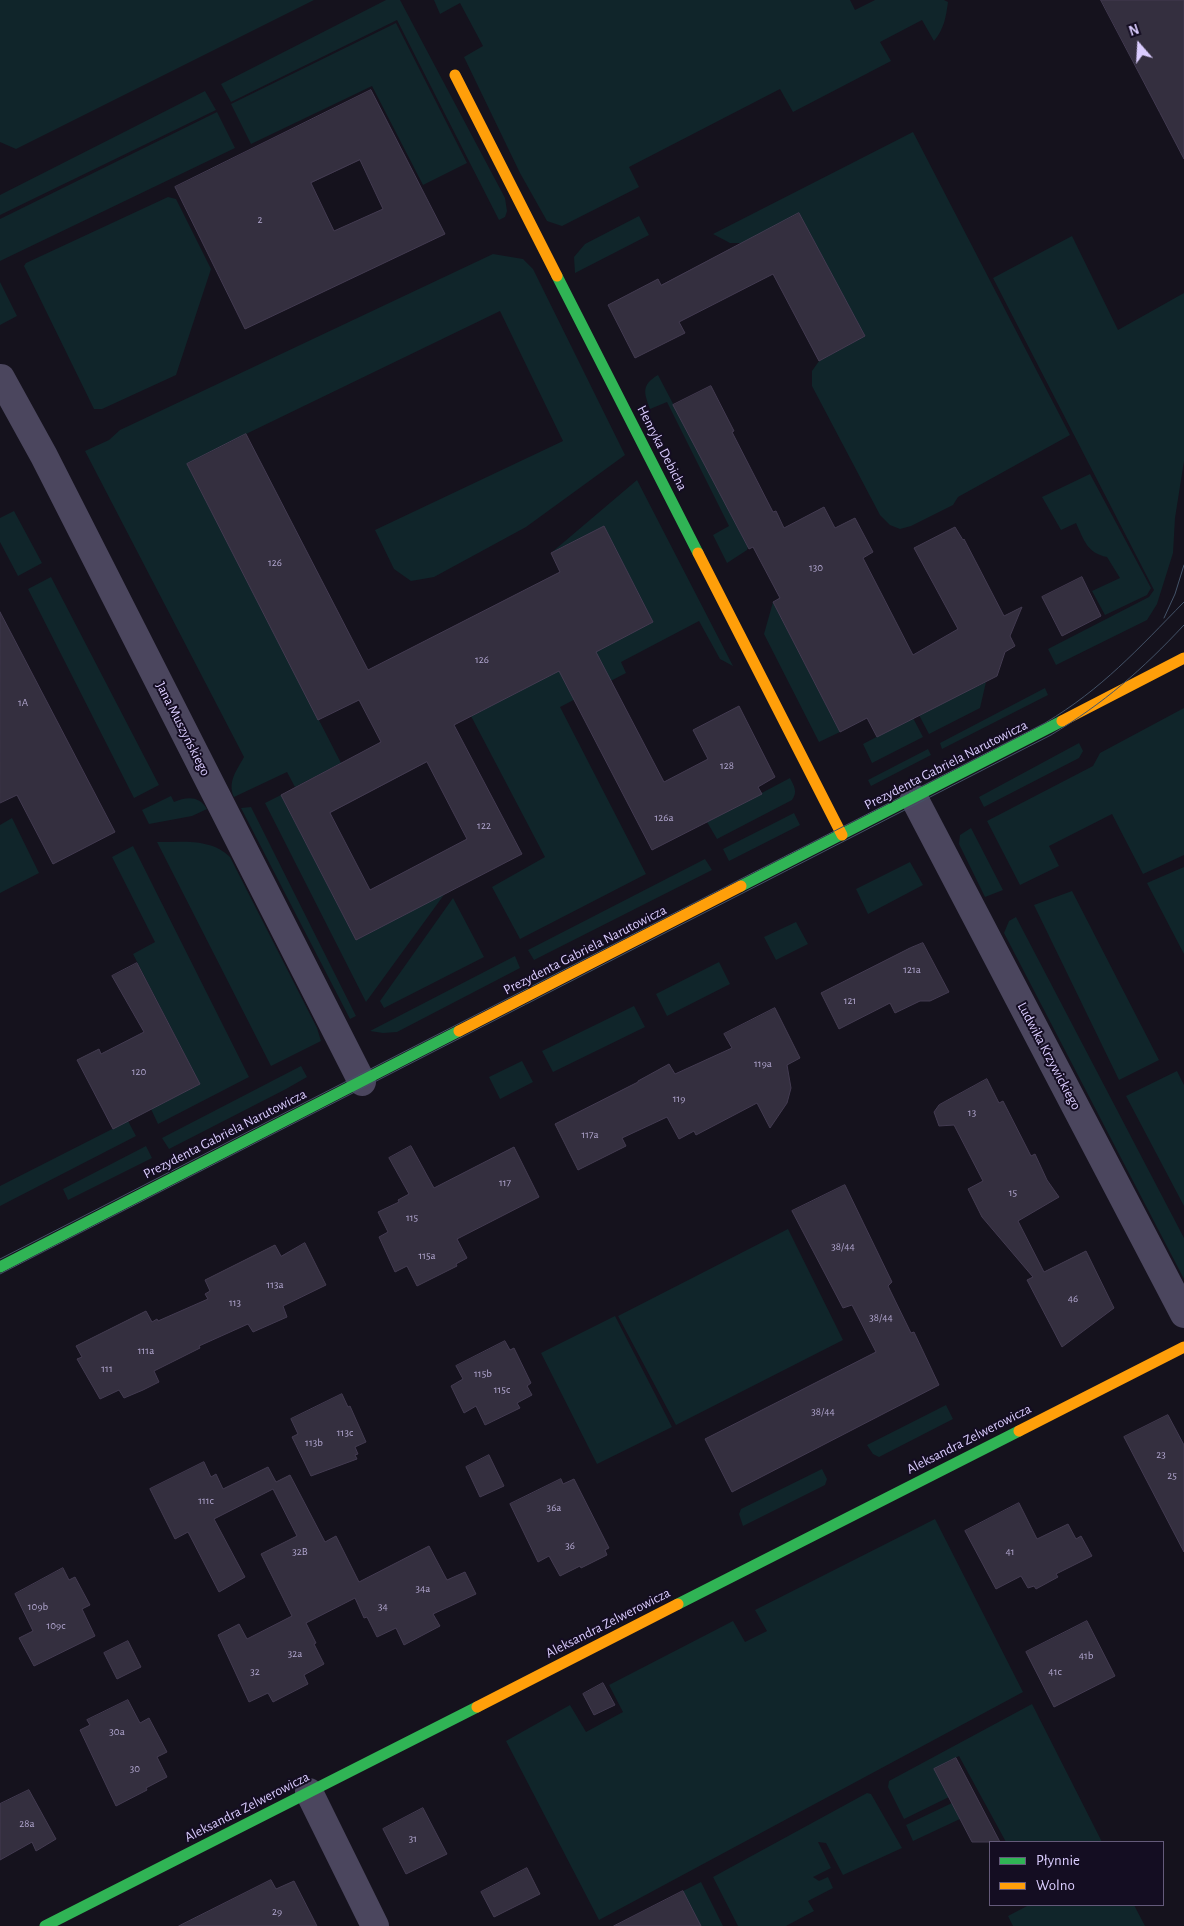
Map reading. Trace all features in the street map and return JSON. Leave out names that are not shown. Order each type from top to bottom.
[{"type":"street","name":"Henryka Debicha","points":[[455,75],[842,835]]},
{"type":"street","name":"Jana Muszyńskiego","points":[[2,378],[362,1082]]},
{"type":"street","name":"Prezydenta Gabriela Narutowicza","points":[[0,1267],[1184,658]]},
{"type":"street","name":"Ludwika Krzywickiego","points":[[914,798],[1184,1314]]},
{"type":"street","name":"Aleksandra Zelwerowicza","points":[[45,1926],[1184,1347]]},
{"type":"street","points":[[309,1792],[375,1926]]},
{"type":"green space","points":[[0,0],[314,0],[16,149],[0,142]]},
{"type":"green space","points":[[386,0],[400,0],[505,198],[507,211],[505,217],[499,220],[397,20],[231,102],[221,84]]},
{"type":"green space","points":[[434,0],[850,0],[855,10],[875,0],[944,0],[948,2],[944,23],[934,41],[922,20],[880,42],[891,61],[793,112],[780,89],[629,167],[639,187],[562,226],[547,221],[520,173],[464,57],[483,46],[460,3],[440,14]]},
{"type":"green space","points":[[396,23],[467,163],[423,185],[372,86],[251,144],[231,104]]},
{"type":"green space","points":[[205,91],[216,110],[0,215],[0,195]]},
{"type":"green space","points":[[217,112],[235,148],[0,261],[0,219]]},
{"type":"green space","points":[[913,132],[1070,435],[958,497],[953,505],[911,526],[900,529],[890,525],[880,515],[812,386],[812,371],[819,361],[865,336],[799,213],[745,243],[730,243],[713,234]]},
{"type":"green space","points":[[168,197],[176,199],[211,269],[176,375],[102,409],[94,409],[24,266],[26,263]]},
{"type":"green space","points":[[639,216],[649,235],[575,273],[574,257],[585,244]]},
{"type":"green space","points":[[1072,236],[1118,330],[1184,293],[1184,461],[1175,518],[1173,553],[1157,604],[1147,620],[1056,665],[1048,649],[1149,597],[1154,590],[993,278]]},
{"type":"green space","points":[[493,254],[523,259],[533,269],[625,455],[526,527],[434,577],[411,581],[394,569],[375,530],[563,441],[500,311],[187,464],[341,763],[295,787],[287,772],[234,797],[232,781],[244,757],[85,451],[109,440],[120,430]]},
{"type":"green space","points":[[0,282],[17,316],[0,325]]},
{"type":"green space","points":[[658,375],[748,547],[747,550],[727,563],[713,535],[729,526],[667,402],[650,409],[645,390],[649,382]]},
{"type":"green space","points":[[1090,474],[1151,588],[1147,595],[1105,615],[1092,591],[1120,578],[1107,557],[1095,552],[1087,545],[1076,523],[1061,530],[1042,497]]},
{"type":"green space","points":[[637,480],[733,666],[720,659],[699,621],[621,662],[626,673],[560,707],[646,874],[520,939],[492,887],[545,857],[471,716],[653,622],[604,526],[551,553]]},
{"type":"green space","points":[[14,511],[42,563],[18,576],[0,542],[0,518]]},
{"type":"green space","points":[[51,577],[159,785],[134,798],[28,589]]},
{"type":"green space","points":[[773,602],[840,732],[819,742],[764,634]]},
{"type":"green space","points":[[986,682],[980,708],[929,734],[919,715]]},
{"type":"green space","points":[[1045,688],[1048,695],[942,749],[940,743]]},
{"type":"green space","points":[[1184,708],[1184,855],[1143,874],[1112,814],[1049,846],[1059,866],[1020,885],[987,821],[1093,766],[1100,753]]},
{"type":"green space","points":[[913,718],[923,737],[872,763],[863,744]]},
{"type":"green space","points":[[1079,743],[1083,751],[1079,758],[984,807],[979,797]]},
{"type":"green space","points":[[928,749],[931,755],[871,786],[868,780]]},
{"type":"green space","points":[[790,778],[795,792],[792,800],[717,839],[707,822]]},
{"type":"green space","points":[[281,795],[356,940],[446,892],[366,1002],[265,803]]},
{"type":"green space","points":[[171,796],[174,802],[188,798],[197,799],[207,809],[192,816],[149,824],[142,810]]},
{"type":"green space","points":[[251,807],[356,1016],[350,1019],[241,808]]},
{"type":"green space","points":[[794,813],[800,825],[729,861],[723,849]]},
{"type":"green space","points":[[12,818],[39,873],[0,893],[0,825]]},
{"type":"green space","points":[[971,828],[1003,890],[985,897],[959,844],[960,835]]},
{"type":"green space","points":[[157,842],[196,842],[214,847],[230,857],[317,1028],[321,1041],[271,1066]]},
{"type":"green space","points":[[133,846],[249,1077],[158,1124],[151,1109],[200,1084],[133,954],[155,942],[112,857]]},
{"type":"green space","points":[[705,859],[712,870],[534,960],[528,950]]},
{"type":"green space","points":[[910,862],[923,885],[868,914],[856,889]]},
{"type":"green space","points":[[1184,867],[1184,954],[1147,883]]},
{"type":"green space","points":[[1072,891],[1159,1060],[1119,1080],[1034,905]]},
{"type":"green space","points":[[453,898],[484,957],[384,1008],[380,1001]]},
{"type":"green space","points":[[1016,917],[1184,1238],[1184,1279],[1004,933],[1009,921]]},
{"type":"green space","points":[[796,922],[808,944],[776,960],[764,937]]},
{"type":"green space","points":[[515,956],[520,968],[397,1032],[383,1033],[370,1031]]},
{"type":"green space","points":[[719,962],[730,984],[667,1016],[656,994]]},
{"type":"green space","points":[[634,1006],[645,1027],[553,1072],[542,1051]]},
{"type":"green space","points":[[522,1061],[533,1082],[500,1099],[489,1077]]},
{"type":"green space","points":[[301,1066],[307,1077],[286,1089],[169,1149],[162,1138]]},
{"type":"green space","points":[[1177,1071],[1184,1085],[1184,1206],[1126,1096]]},
{"type":"green space","points":[[128,1121],[136,1136],[0,1206],[0,1186]]},
{"type":"green space","points":[[146,1146],[152,1158],[68,1200],[63,1189]]},
{"type":"green space","points":[[788,1229],[843,1340],[676,1425],[618,1316]]},
{"type":"green space","points":[[615,1316],[672,1427],[597,1464],[541,1353]]},
{"type":"green space","points":[[946,1405],[953,1419],[879,1457],[873,1454],[867,1445]]},
{"type":"green space","points":[[822,1469],[827,1479],[825,1485],[743,1526],[739,1514],[741,1509]]},
{"type":"green space","points":[[935,1519],[1023,1692],[599,1920],[506,1741],[570,1705],[586,1732],[623,1712],[609,1685],[733,1621],[745,1642],[767,1631],[755,1610]]},
{"type":"green space","points":[[1032,1704],[1101,1841],[1005,1841],[959,1756],[935,1769],[949,1797],[904,1819],[888,1787],[889,1781]]},
{"type":"green space","points":[[867,1793],[871,1794],[902,1848],[843,1875],[826,1843],[818,1842],[831,1868],[813,1877],[819,1881],[828,1877],[833,1888],[808,1901],[814,1911],[786,1926],[738,1926],[713,1877]]},
{"type":"green space","points":[[952,1803],[960,1819],[913,1841],[906,1825]]},
{"type":"green space","points":[[701,1882],[723,1926],[701,1926],[683,1891]]},
{"type":"green space","points":[[1027,1906],[1135,1906],[1145,1926],[1013,1926],[1008,1916]]},
{"type":"building","points":[[1101,0],[1184,0],[1184,159],[1160,113]]},
{"type":"building","points":[[371,90],[445,234],[245,329],[175,187]],"holes":[[[360,160],[383,209],[334,231],[311,183]]]},
{"type":"building","points":[[799,213],[865,336],[819,361],[773,274],[679,322],[685,333],[635,358],[608,305],[658,279],[661,285]]},
{"type":"building","points":[[711,386],[773,512],[776,511],[784,528],[824,507],[835,528],[855,518],[873,552],[863,558],[913,655],[958,629],[914,548],[955,527],[964,539],[1004,616],[1022,607],[1010,636],[1015,646],[1005,652],[997,676],[877,737],[867,718],[840,732],[773,602],[780,598],[753,547],[749,549],[673,405]]},
{"type":"building","points":[[246,434],[368,670],[560,572],[551,553],[604,526],[653,622],[596,652],[664,782],[708,759],[693,730],[739,706],[775,777],[758,787],[762,794],[652,850],[559,671],[454,725],[522,854],[356,940],[281,795],[381,742],[359,700],[318,720],[187,464]],"holes":[[[427,762],[467,839],[370,890],[330,813]]]},
{"type":"building","points":[[1082,577],[1101,616],[1062,636],[1042,597]]},
{"type":"building","points":[[0,612],[115,832],[53,864],[17,795],[0,803]]},
{"type":"building","points":[[923,943],[949,992],[930,1001],[920,1001],[895,1013],[890,1003],[839,1029],[821,993]]},
{"type":"building","points":[[137,963],[200,1084],[113,1129],[77,1060],[99,1049],[101,1054],[144,1032],[112,976]]},
{"type":"building","points":[[775,1008],[800,1058],[787,1065],[791,1088],[787,1103],[770,1128],[757,1103],[696,1135],[694,1131],[679,1139],[667,1117],[622,1138],[626,1146],[578,1170],[555,1124],[669,1064],[675,1074],[732,1048],[724,1034]]},
{"type":"building","points":[[987,1079],[999,1103],[1003,1101],[1031,1156],[1035,1154],[1047,1180],[1059,1197],[1018,1221],[1044,1272],[1086,1251],[1114,1308],[1062,1347],[1027,1280],[1033,1277],[982,1217],[968,1189],[983,1181],[954,1125],[939,1126],[934,1112],[939,1105]]},
{"type":"building","points":[[411,1146],[434,1188],[514,1147],[539,1197],[457,1239],[467,1258],[456,1264],[457,1266],[417,1286],[407,1266],[395,1272],[379,1237],[388,1232],[378,1212],[399,1202],[398,1200],[409,1194],[389,1158]]},
{"type":"building","points":[[845,1185],[892,1282],[888,1286],[911,1333],[914,1332],[939,1385],[732,1492],[705,1439],[876,1352],[852,1305],[843,1308],[792,1211]]},
{"type":"building","points":[[305,1243],[326,1285],[283,1306],[287,1317],[253,1332],[248,1324],[199,1346],[200,1348],[154,1371],[159,1382],[124,1398],[119,1390],[100,1399],[77,1359],[82,1357],[76,1346],[146,1311],[152,1322],[157,1319],[158,1321],[208,1299],[205,1294],[210,1291],[205,1280],[275,1245],[281,1256]]},
{"type":"building","points":[[505,1341],[510,1350],[514,1348],[531,1383],[527,1386],[532,1395],[517,1403],[520,1408],[485,1425],[476,1406],[464,1413],[451,1386],[463,1379],[456,1366]]},
{"type":"building","points":[[342,1394],[348,1407],[350,1406],[366,1442],[355,1447],[358,1454],[355,1455],[357,1459],[311,1476],[292,1437],[298,1434],[291,1419]]},
{"type":"building","points":[[1168,1415],[1184,1445],[1184,1552],[1124,1437]]},
{"type":"building","points":[[489,1455],[504,1486],[480,1497],[466,1467]]},
{"type":"building","points":[[204,1462],[211,1477],[216,1474],[223,1489],[268,1467],[276,1482],[290,1475],[325,1542],[336,1536],[359,1582],[429,1546],[447,1580],[465,1572],[476,1594],[433,1614],[440,1626],[404,1645],[396,1628],[377,1637],[367,1617],[364,1618],[355,1598],[306,1623],[324,1664],[304,1675],[308,1684],[273,1702],[268,1693],[249,1702],[218,1635],[239,1624],[247,1639],[292,1616],[261,1554],[297,1536],[273,1489],[214,1519],[245,1577],[219,1592],[188,1532],[175,1539],[150,1489]]},
{"type":"building","points":[[561,1479],[563,1484],[574,1479],[609,1548],[605,1550],[607,1555],[560,1576],[549,1556],[538,1562],[510,1504]]},
{"type":"building","points":[[1019,1503],[1037,1539],[1068,1524],[1076,1539],[1081,1536],[1092,1556],[1056,1574],[1058,1577],[1036,1589],[1034,1586],[1028,1588],[1021,1576],[996,1589],[965,1531]]},
{"type":"building","points":[[63,1568],[69,1580],[75,1577],[90,1605],[82,1609],[95,1636],[34,1666],[19,1638],[33,1631],[15,1594]]},
{"type":"building","points":[[1087,1621],[1115,1676],[1054,1707],[1026,1652]]},
{"type":"building","points":[[128,1641],[141,1667],[117,1679],[104,1653]]},
{"type":"building","points":[[603,1683],[615,1705],[594,1715],[583,1694]]},
{"type":"building","points":[[128,1700],[140,1723],[149,1718],[167,1752],[157,1757],[167,1777],[116,1806],[80,1730],[90,1725],[87,1720]]},
{"type":"building","points":[[956,1758],[999,1841],[972,1842],[934,1769]]},
{"type":"building","points":[[29,1790],[56,1839],[36,1851],[32,1842],[0,1860],[0,1804]]},
{"type":"building","points":[[423,1808],[447,1854],[406,1874],[383,1829]]},
{"type":"building","points":[[527,1868],[540,1894],[494,1917],[481,1892]]},
{"type":"building","points":[[271,1880],[276,1889],[294,1881],[317,1926],[179,1926]]},
{"type":"building","points":[[683,1891],[701,1926],[614,1926]]},
{"type":"tram line","points":[[1164,618],[1175,594],[1184,565]]},
{"type":"tram line","points":[[0,1259],[1045,723],[1102,682],[1135,652],[1184,602]]},
{"type":"tram line","points":[[0,1274],[1051,735],[1088,711],[1122,685],[1184,625]]},
{"type":"traffic: fast","points":[[557,276],[698,553]]},
{"type":"traffic: fast","points":[[741,886],[1062,721]]},
{"type":"traffic: fast","points":[[0,1267],[459,1031]]},
{"type":"traffic: fast","points":[[678,1604],[1019,1431]]},
{"type":"traffic: fast","points":[[45,1926],[477,1707]]},
{"type":"traffic: slow","points":[[455,75],[557,276]]},
{"type":"traffic: slow","points":[[698,553],[842,835]]},
{"type":"traffic: slow","points":[[1062,721],[1184,658]]},
{"type":"traffic: slow","points":[[459,1031],[741,886]]},
{"type":"traffic: slow","points":[[1019,1431],[1184,1347]]},
{"type":"traffic: slow","points":[[477,1707],[678,1604]]}]
